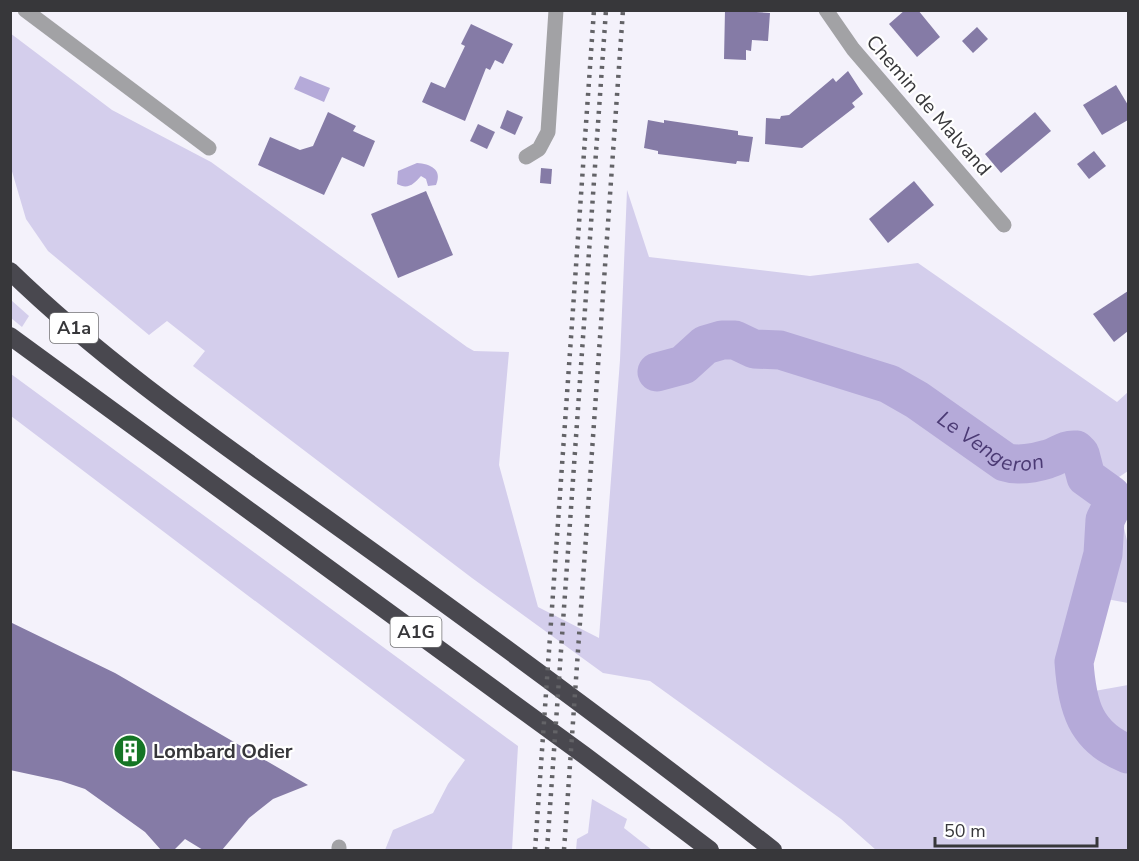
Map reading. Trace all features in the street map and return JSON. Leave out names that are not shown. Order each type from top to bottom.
[{"type":"highway","name":"A1a","points":[[10,271],[58,315],[141,382]]},
{"type":"highway","name":"A1G","points":[[10,336],[584,755],[710,850]]},
{"type":"highway","name":"A1G","points":[[141,382],[596,716],[773,850]]},
{"type":"street","points":[[25,10],[209,148]]},
{"type":"street","points":[[526,157],[539,149],[548,132],[556,10]]},
{"type":"street","name":"Chemin de Malvand","points":[[826,10],[853,49],[1004,225]]},
{"type":"shaded area","points":[[10,33],[112,110],[211,162],[467,347],[474,351],[509,352],[499,465],[538,607],[599,638],[620,360],[627,190],[649,257],[810,276],[918,263],[1117,402],[1128,392],[1128,471],[1113,481],[1128,545],[1128,603],[1101,598],[1083,651],[1089,692],[1128,685],[1128,850],[876,850],[841,819],[650,681],[603,673],[472,578],[193,366],[205,351],[167,321],[149,335],[48,251],[26,219],[11,168]]},
{"type":"shaded area","points":[[300,76],[330,88],[324,102],[294,89]]},
{"type":"shaded area","points":[[417,163],[434,168],[438,175],[436,185],[428,186],[426,179],[421,176],[410,185],[397,184],[398,171]]},
{"type":"shaded area","points":[[11,300],[29,316],[22,327],[11,318]]},
{"type":"shaded area","points":[[11,374],[518,746],[512,850],[385,850],[393,830],[433,813],[448,784],[465,760],[11,416]]},
{"type":"shaded area","points":[[592,799],[627,819],[624,828],[652,850],[576,850],[577,839],[588,833]]},
{"type":"building","points":[[725,10],[770,13],[768,41],[752,40],[751,51],[746,50],[746,60],[724,59]]},
{"type":"building","points":[[905,10],[918,10],[940,37],[917,57],[889,24]]},
{"type":"building","points":[[471,24],[513,44],[503,64],[495,60],[490,70],[486,68],[465,121],[422,102],[431,82],[445,88],[465,46],[461,44]]},
{"type":"building","points":[[977,27],[988,39],[973,53],[962,41]]},
{"type":"building","points":[[848,71],[863,94],[852,103],[855,107],[802,148],[765,144],[766,118],[780,119],[781,116],[789,115],[833,78],[836,82]]},
{"type":"building","points":[[1116,85],[1128,105],[1128,120],[1102,135],[1083,105]]},
{"type":"building","points":[[507,110],[523,117],[515,135],[500,128]]},
{"type":"building","points":[[328,112],[356,126],[353,131],[375,141],[364,167],[342,157],[324,195],[258,165],[270,137],[300,150],[313,146]]},
{"type":"building","points":[[1035,112],[1051,131],[1001,173],[985,154]]},
{"type":"building","points":[[648,120],[664,123],[664,120],[738,131],[738,135],[753,137],[749,162],[737,161],[736,164],[658,154],[658,151],[644,148]]},
{"type":"building","points":[[478,124],[495,132],[487,149],[470,141]]},
{"type":"building","points":[[1094,151],[1106,166],[1089,179],[1077,164]]},
{"type":"building","points":[[541,168],[552,169],[551,184],[540,183]]},
{"type":"building","points":[[914,181],[934,205],[888,243],[869,219]]},
{"type":"building","points":[[426,191],[453,255],[398,278],[371,214]]},
{"type":"building","points":[[1128,291],[1128,331],[1114,342],[1093,314]]},
{"type":"building","name":"Lombard Odier","points":[[10,622],[115,673],[308,785],[273,799],[249,818],[222,850],[203,850],[185,839],[174,850],[161,850],[145,832],[85,789],[61,781],[10,770]]},
{"type":"waterway","name":"Le Vengeron","points":[[657,372],[683,365],[705,345],[722,340],[735,340],[754,349],[780,350],[889,384],[917,400],[1005,462],[1032,463],[1076,450],[1080,454],[1086,477],[1111,495],[1112,506],[1105,520],[1103,554],[1074,662],[1075,678],[1081,706],[1093,729],[1113,747],[1128,754]]},
{"type":"railway","points":[[535,850],[594,10]]},
{"type":"railway","points":[[547,850],[606,10]]},
{"type":"railway","points":[[564,850],[623,10]]},
{"type":"place","name":"Lombard Odier","points":[[130,751]]}]
